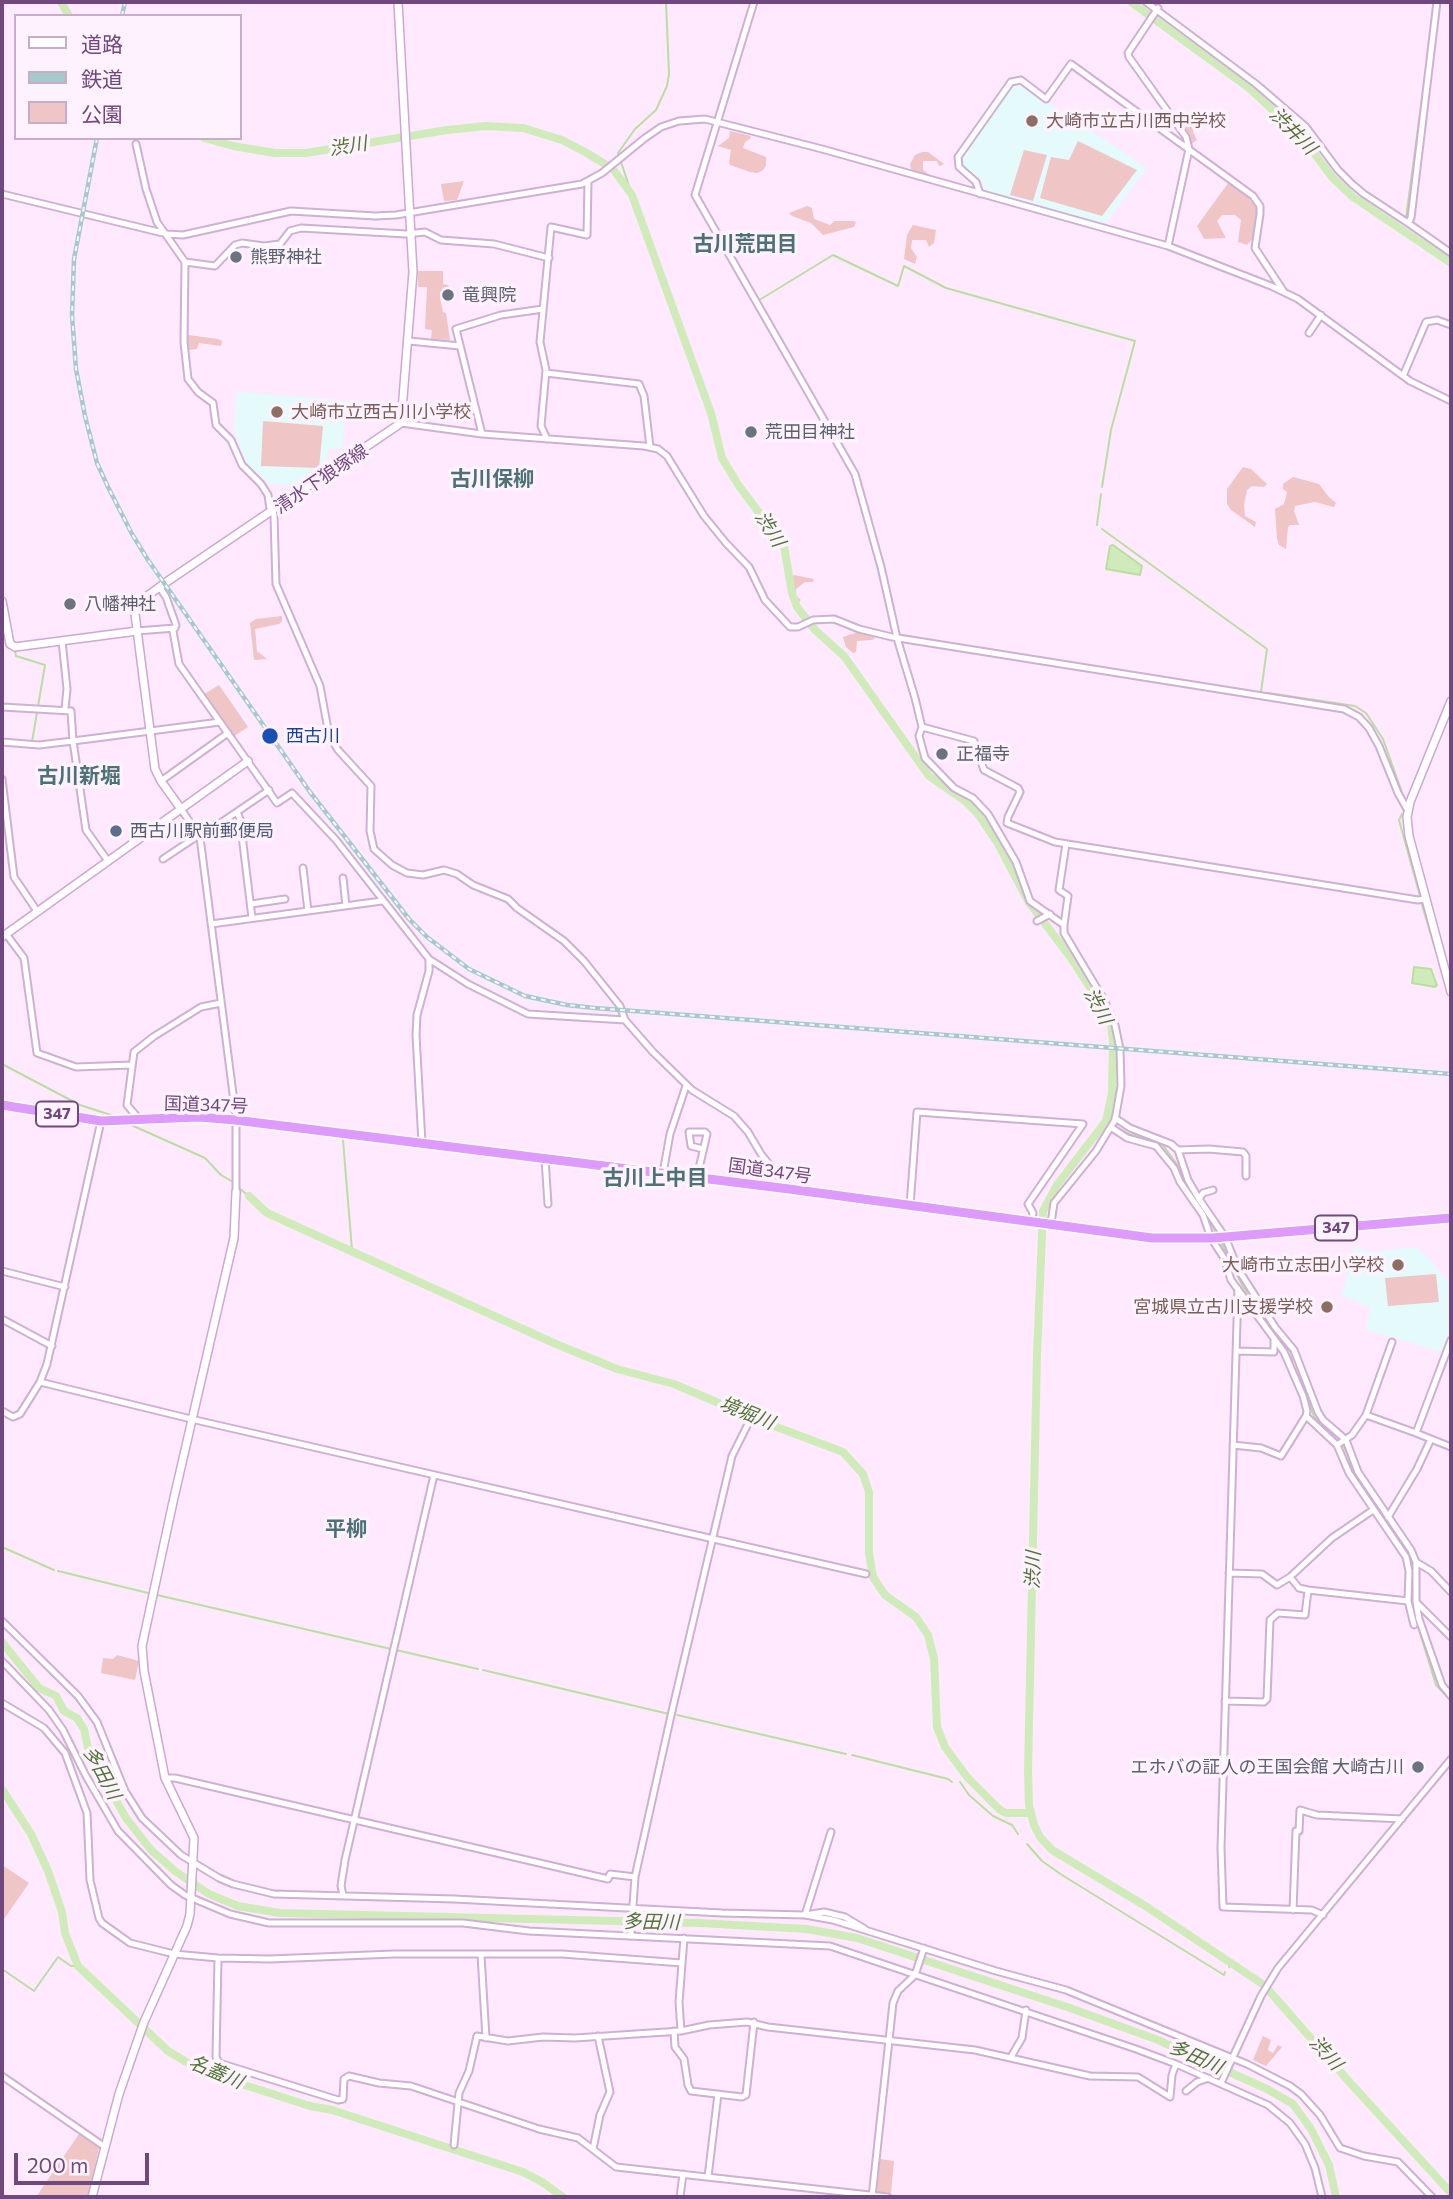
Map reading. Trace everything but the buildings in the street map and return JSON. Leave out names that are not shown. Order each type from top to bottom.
[{"type":"highway","name":"国道347号","points":[[2,1105],[101,1121],[199,1117],[235,1120],[697,1177],[1152,1238],[1218,1238],[1451,1218]]},
{"type":"street","points":[[398,2],[413,272],[401,424],[482,434],[659,449],[667,456],[704,516],[749,566],[765,600],[790,628],[813,620],[834,619],[859,629],[897,638],[1344,709],[1359,717],[1368,728],[1408,809]]},
{"type":"street","points":[[754,2],[695,195],[855,474],[922,727],[919,736],[922,748],[930,766],[988,814],[1016,862],[1030,901],[1064,925]]},
{"type":"street","points":[[1146,2],[1256,83],[1296,118],[1338,170],[1364,194],[1451,253]]},
{"type":"street","points":[[1408,223],[1411,218],[1437,2]]},
{"type":"street","points":[[1157,9],[1129,50],[1129,57],[1182,129],[1189,149],[1168,246]]},
{"type":"street","points":[[980,194],[976,182],[959,167],[958,156],[1011,82],[1021,80],[1046,99],[1071,64],[1257,201],[1260,214],[1255,248],[1284,292]]},
{"type":"street","points":[[2,194],[167,234],[183,235],[291,211],[375,216],[410,214],[582,184],[602,173],[653,132],[670,124],[693,119],[717,122],[1168,246],[1284,292],[1403,376],[1451,401]]},
{"type":"street","points":[[136,144],[157,222],[185,262],[184,342],[188,379],[198,392],[213,403],[216,425],[231,440],[242,465],[265,491],[270,509],[273,510],[276,584],[320,686],[329,735],[338,750],[371,786],[370,831],[374,849],[391,865],[407,873],[423,875],[450,871],[480,888],[508,899],[568,944],[620,1006],[625,1020],[653,1052],[686,1086],[734,1116],[789,1189]]},
{"type":"street","points":[[547,439],[541,426],[546,373],[540,342],[551,227],[587,234],[588,181]]},
{"type":"street","points":[[185,262],[215,266],[235,245],[280,244],[293,228],[425,233],[440,240],[494,244],[549,258]]},
{"type":"street","points":[[482,434],[456,329],[501,315],[543,309]]},
{"type":"street","points":[[1309,332],[1321,316]]},
{"type":"street","points":[[1403,376],[1426,322],[1437,320],[1451,325]]},
{"type":"street","points":[[409,341],[460,346]]},
{"type":"street","points":[[546,373],[639,384],[644,396],[650,447]]},
{"type":"street","name":"清水下狼塚線","points":[[181,809],[155,769],[135,614],[137,606],[160,587],[401,424]]},
{"type":"street","points":[[160,587],[176,625],[173,631],[177,660],[277,803],[292,793],[336,841],[429,959],[460,979],[528,1014],[625,1020]]},
{"type":"street","points":[[2,601],[12,646]]},
{"type":"street","points":[[2,645],[175,628]]},
{"type":"street","points":[[62,641],[67,689],[65,709]]},
{"type":"street","points":[[1451,701],[1408,809],[1407,827],[1451,992]]},
{"type":"street","points":[[2,707],[71,711],[86,830],[108,861]]},
{"type":"street","points":[[2,742],[39,745],[220,722]]},
{"type":"street","points":[[922,727],[974,741],[984,770],[1018,788],[1020,792],[1007,817],[1007,823],[1066,844],[1418,900],[1426,899]]},
{"type":"street","points":[[161,781],[228,733]]},
{"type":"street","points":[[131,1065],[76,1068],[37,1053],[24,958],[4,935],[248,761]]},
{"type":"street","points":[[2,779],[14,877],[37,911]]},
{"type":"street","points":[[163,859],[269,790]]},
{"type":"street","points":[[92,2197],[119,2094],[144,2022],[187,1926],[195,1848],[192,1829],[166,1778],[144,1671],[142,1646],[191,1419],[234,1238],[235,1120],[221,1003],[199,836],[181,809]]},
{"type":"street","points":[[237,812],[252,918]]},
{"type":"street","points":[[1049,1223],[1054,1203],[1114,1123],[1121,1086],[1120,1049],[1115,1025],[1104,1000],[1064,933],[1068,896],[1059,890],[1066,844]]},
{"type":"street","points":[[303,868],[308,911]]},
{"type":"street","points":[[342,878],[346,906]]},
{"type":"street","points":[[251,904],[285,899]]},
{"type":"street","points":[[211,924],[382,901]]},
{"type":"street","points":[[1037,921],[1050,914]]},
{"type":"street","points":[[422,1144],[416,1035],[417,1015],[429,971],[429,959]]},
{"type":"street","points":[[134,1120],[127,1105],[134,1052],[201,1007],[221,1003]]},
{"type":"street","points":[[663,1173],[670,1134],[686,1086]]},
{"type":"street","points":[[909,1206],[917,1112],[1083,1124],[1028,1204],[1034,1222]]},
{"type":"street","points":[[2,1411],[13,1417],[20,1414],[40,1382],[52,1346],[101,1121]]},
{"type":"street","points":[[1114,1123],[1171,1144],[1178,1150],[1188,1181],[1218,1238],[1231,1280],[1284,1352],[1298,1384],[1307,1411],[1306,1416],[1281,1455],[1261,1448],[1233,1445]]},
{"type":"street","points":[[1114,1123],[1128,1138],[1156,1146],[1168,1159],[1180,1182],[1275,1327],[1294,1350],[1318,1412],[1341,1442],[1406,1557],[1413,1625]]},
{"type":"street","points":[[697,1177],[703,1149]]},
{"type":"street","points":[[1178,1150],[1243,1152],[1246,1156],[1246,1176]]},
{"type":"street","points":[[545,1159],[548,1203]]},
{"type":"street","points":[[1199,1199],[1203,1193],[1213,1190]]},
{"type":"street","points":[[2,1271],[65,1287]]},
{"type":"street","points":[[1238,1289],[1221,1848],[1223,1907],[1312,1910],[1323,1915]]},
{"type":"street","points":[[2,1320],[52,1346]]},
{"type":"street","points":[[1416,1433],[1451,1340]]},
{"type":"street","points":[[1236,1351],[1274,1352],[1274,1341]]},
{"type":"street","points":[[1341,1442],[1359,1429],[1392,1342]]},
{"type":"street","points":[[40,1382],[866,1574]]},
{"type":"street","points":[[1366,1415],[1451,1447]]},
{"type":"street","points":[[1306,1416],[1341,1442],[1349,1473],[1373,1510],[1385,1518],[1416,1562],[1431,1571],[1451,1592]]},
{"type":"street","points":[[631,1933],[635,1877],[713,1539],[733,1456],[749,1422]]},
{"type":"street","points":[[1385,1518],[1418,1469],[1431,1439]]},
{"type":"street","points":[[343,1895],[341,1886],[354,1820],[434,1475]]},
{"type":"street","points":[[1229,1573],[1262,1574],[1277,1586],[1332,1538],[1373,1510]]},
{"type":"street","points":[[1416,1562],[1412,1601],[1440,1679],[1451,1696]]},
{"type":"street","points":[[1290,1577],[1299,1588],[1308,1590],[1412,1601],[1451,1637]]},
{"type":"street","points":[[1225,1700],[1264,1702],[1267,1699],[1270,1620],[1278,1613],[1305,1615],[1308,1590]]},
{"type":"street","points":[[2,1621],[78,1696],[97,1722],[125,1791],[142,1818],[181,1855],[219,1878],[253,1890],[304,1896],[343,1895],[805,1915],[868,1930],[1066,1990],[1274,2077],[1301,2094],[1320,2115],[1340,2148],[1364,2156],[1398,2162],[1432,2197]]},
{"type":"street","points":[[2,1661],[63,1730],[118,1831],[171,1885],[230,1914],[269,1923],[463,1923],[529,1931],[631,1933],[821,1944],[1026,2010],[1176,2064],[1268,2105],[1290,2123],[1305,2144],[1322,2197]]},
{"type":"street","points":[[2,1703],[44,1728],[65,1753],[87,1812],[90,1880],[100,1921],[130,1944],[174,1954],[218,1958],[270,1959],[394,1954],[590,1955],[682,1963]]},
{"type":"street","points":[[1221,2082],[1272,1978],[1451,1759]]},
{"type":"street","points":[[166,1778],[608,1879],[611,1874],[635,1877]]},
{"type":"street","points":[[1293,1910],[1296,1831],[1299,1831],[1300,1810],[1317,1815],[1402,1819]]},
{"type":"street","points":[[805,1915],[831,1832]]},
{"type":"street","points":[[681,2031],[679,2002],[684,1938]]},
{"type":"street","points":[[872,2196],[895,1997],[915,1973],[924,1949]]},
{"type":"street","points":[[481,1955],[486,2038]]},
{"type":"street","points":[[218,1958],[216,2057],[219,2063],[338,2100],[343,2099],[344,2079],[349,2076],[379,2083],[411,2086],[539,2129],[575,2136],[616,2167],[888,2197]]},
{"type":"street","points":[[1011,2057],[1022,2038],[1026,2010]]},
{"type":"street","points":[[454,2145],[458,2102],[477,2036],[509,2040],[598,2036],[681,2031],[709,2025],[754,2022],[768,2027],[975,2050],[1090,2076],[1138,2077],[1170,2097],[1176,2064]]},
{"type":"street","points":[[674,2031],[677,2051],[684,2059],[689,2088],[694,2092],[742,2097],[746,2095],[754,2022]]},
{"type":"street","points":[[593,2149],[600,2115],[610,2092],[598,2036]]},
{"type":"street","points":[[2,2076],[105,2147]]},
{"type":"street","points":[[1186,2091],[1197,2082],[1209,2078]]},
{"type":"street","points":[[708,2177],[718,2094]]},
{"type":"street","points":[[680,2197],[682,2174]]},
{"type":"shaded area","name":"大崎市立古川西中学校","points":[[1019,83],[1147,168],[1105,224],[985,191],[981,179],[961,165],[961,159],[1013,84]]},
{"type":"shaded area","points":[[236,392],[367,402],[367,413],[345,413],[342,448],[328,449],[327,470],[291,494],[290,485],[269,484],[249,466],[243,456],[234,429]]},
{"type":"shaded area","points":[[1113,545],[1142,566],[1140,575],[1106,569],[1110,546]]},
{"type":"shaded area","points":[[1414,967],[1431,969],[1437,985],[1435,987],[1412,983]]},
{"type":"shaded area","name":"大崎市立志田小学校","points":[[1354,1247],[1373,1252],[1416,1247],[1451,1285],[1451,1325],[1442,1352],[1365,1329],[1371,1308],[1342,1295]]},
{"type":"green space","points":[[1198,114],[1215,121],[1196,125],[1193,132],[1197,140],[1190,145],[1183,124]]},
{"type":"green space","points":[[730,131],[751,136],[743,148],[766,157],[766,166],[762,171],[750,172],[730,165],[731,150],[718,146],[729,138]]},
{"type":"green space","points":[[1078,141],[1137,170],[1102,216],[1040,198],[1051,157],[1069,160]]},
{"type":"green space","points":[[1024,150],[1047,155],[1033,201],[1010,195]]},
{"type":"green space","points":[[928,152],[944,164],[939,166],[937,161],[923,161],[923,170],[930,175],[912,173],[910,164],[915,155]]},
{"type":"green space","points":[[464,181],[457,200],[444,201],[441,184]]},
{"type":"green space","points":[[1229,182],[1243,192],[1258,209],[1253,238],[1247,245],[1238,242],[1241,220],[1235,215],[1222,215],[1217,221],[1226,238],[1204,239],[1197,226]]},
{"type":"green space","points":[[807,206],[812,208],[814,219],[830,225],[835,221],[856,222],[854,227],[823,235],[811,223],[789,213]]},
{"type":"green space","points":[[913,225],[936,230],[934,243],[929,247],[926,240],[912,240],[911,248],[917,257],[915,264],[904,259],[907,235]]},
{"type":"green space","points":[[418,271],[443,271],[443,284],[448,285],[451,292],[442,294],[440,298],[443,312],[446,313],[450,340],[431,339],[432,330],[425,329],[427,287],[418,287]]},
{"type":"green space","points":[[188,335],[218,339],[222,341],[221,346],[199,343],[197,349],[188,350]]},
{"type":"green space","points":[[263,421],[323,426],[319,468],[261,466]]},
{"type":"green space","points":[[1243,467],[1251,469],[1267,484],[1264,487],[1252,486],[1247,490],[1245,516],[1256,522],[1255,527],[1227,504],[1227,489]]},
{"type":"green space","points":[[1293,477],[1319,484],[1336,503],[1334,507],[1315,502],[1295,506],[1299,525],[1288,527],[1286,549],[1279,545],[1277,539],[1275,509],[1284,504],[1287,492],[1283,489],[1283,484]]},
{"type":"green space","points":[[794,575],[814,579],[813,582],[805,582],[796,589],[795,595],[801,600],[798,603],[790,598],[787,587],[787,580]]},
{"type":"green space","points":[[282,616],[279,624],[255,629],[257,651],[267,659],[254,660],[250,623],[256,619]]},
{"type":"green space","points":[[858,632],[876,638],[857,641],[856,652],[853,653],[846,647],[843,637]]},
{"type":"green space","points":[[219,685],[248,727],[233,737],[203,695]]},
{"type":"green space","points":[[1436,1274],[1439,1302],[1388,1306],[1385,1278]]},
{"type":"green space","points":[[117,1655],[139,1661],[135,1680],[101,1673],[103,1658],[113,1659]]},
{"type":"green space","points":[[2,1865],[29,1883],[2,1922]]},
{"type":"green space","points":[[1263,2036],[1271,2040],[1268,2050],[1273,2053],[1278,2045],[1282,2047],[1266,2066],[1253,2060]]},
{"type":"green space","points":[[79,2134],[99,2148],[88,2197],[36,2197]]},
{"type":"green space","points":[[880,2159],[894,2161],[891,2193],[877,2192]]},
{"type":"waterway","name":"渋川","points":[[61,2],[68,14]]},
{"type":"waterway","points":[[632,195],[618,153],[635,129],[656,110],[667,86],[669,74],[666,2]]},
{"type":"waterway","name":"渋井川","points":[[1131,2],[1249,88],[1302,137],[1332,177],[1353,197],[1451,263]]},
{"type":"waterway","points":[[1428,49],[1434,2]]},
{"type":"waterway","points":[[1406,218],[1428,54]]},
{"type":"waterway","name":"渋川","points":[[211,140],[275,153],[306,153],[447,130],[486,126],[523,128],[562,140],[613,169],[632,195],[711,413],[722,458],[739,486],[784,546],[797,607],[815,630],[844,656],[929,776],[965,801],[978,814],[997,842],[1028,901],[1071,958],[1102,1006],[1111,1026],[1112,1093],[1106,1121],[1057,1185],[1043,1211],[1037,1355],[1028,1771],[1029,1805],[1034,1825],[1040,1837],[1052,1850],[1147,1907],[1264,1985],[1451,2193]]},
{"type":"waterway","points":[[761,299],[833,255],[898,286],[904,266],[946,288],[1135,341],[1111,430],[1102,487]]},
{"type":"waterway","points":[[1097,525],[1101,494]]},
{"type":"waterway","points":[[1102,529],[1267,649],[1261,692]]},
{"type":"waterway","points":[[15,651],[16,656],[45,665],[32,742]]},
{"type":"waterway","points":[[1268,693],[1355,706],[1366,713],[1383,739],[1404,798]]},
{"type":"waterway","points":[[1402,814],[1399,820],[1420,896]]},
{"type":"waterway","points":[[1422,905],[1444,979]]},
{"type":"waterway","points":[[2,1064],[80,1105],[114,1116]]},
{"type":"waterway","points":[[1106,1121],[1129,1134],[1162,1144],[1179,1167],[1197,1201]]},
{"type":"waterway","points":[[129,1124],[205,1158],[221,1175],[233,1182]]},
{"type":"waterway","points":[[343,1140],[352,1250]]},
{"type":"waterway","points":[[239,1188],[249,1196]]},
{"type":"waterway","name":"境堀川","points":[[249,1196],[267,1213],[556,1344],[617,1369],[674,1384],[843,1452],[863,1474],[869,1492],[869,1553],[873,1577],[885,1595],[916,1617],[928,1635],[934,1659],[937,1727],[945,1747],[967,1777],[1000,1810],[1006,1813],[1030,1813]]},
{"type":"waterway","points":[[1206,1214],[1217,1234]]},
{"type":"waterway","points":[[1221,1242],[1243,1287],[1291,1353],[1293,1367],[1305,1387],[1314,1417],[1340,1440]]},
{"type":"waterway","points":[[1343,1444],[1364,1489],[1410,1556],[1413,1570],[1411,1604],[1436,1685],[1451,1701]]},
{"type":"waterway","points":[[2,1547],[54,1570]]},
{"type":"waterway","points":[[58,1571],[148,1593]]},
{"type":"waterway","points":[[157,1595],[391,1649]]},
{"type":"waterway","name":"多田川","points":[[2,1642],[39,1688],[56,1696],[64,1711],[77,1718],[84,1729],[89,1753],[126,1818],[151,1850],[175,1871],[209,1894],[238,1906],[280,1913],[699,1923],[807,1929],[857,1938],[1158,2040],[1267,2089],[1293,2104],[1311,2129],[1329,2165],[1336,2197]]},
{"type":"waterway","points":[[396,1650],[478,1669]]},
{"type":"waterway","points":[[483,1670],[669,1714]]},
{"type":"waterway","points":[[677,1715],[846,1754]]},
{"type":"waterway","points":[[852,1755],[952,1782]]},
{"type":"waterway","points":[[960,1782],[969,1795],[993,1816],[1012,1825],[1018,1834]]},
{"type":"waterway","name":"名蓋川","points":[[2,1789],[31,1834],[48,1871],[62,1912],[65,1933],[78,1966],[168,2051],[193,2066],[229,2080],[310,2106],[332,2110],[523,2172],[563,2197]]},
{"type":"waterway","points":[[1027,1844],[1042,1861],[1062,1875],[1224,1975],[1225,1972]]},
{"type":"waterway","points":[[2,1969],[34,1991],[58,1957],[71,1966],[78,1966]]},
{"type":"waterway","name":"渋川","points":[[1229,1967],[1232,1962]]},
{"type":"railway","points":[[122,14],[125,2]]},
{"type":"railway","points":[[97,140],[74,259],[72,315],[76,369],[97,463],[148,560],[310,792],[409,919],[427,937],[469,969],[525,996],[595,1008],[1451,1074]]},
{"type":"place","name":"大崎市立古川西中学校","points":[[1032,121]]},
{"type":"place","name":"熊野神社","points":[[236,257]]},
{"type":"place","name":"竜興院","points":[[448,295]]},
{"type":"place","name":"大崎市立西古川小学校","points":[[277,412]]},
{"type":"place","name":"荒田目神社","points":[[751,432]]},
{"type":"place","name":"八幡神社","points":[[70,604]]},
{"type":"place","name":"西古川","points":[[270,736]]},
{"type":"place","name":"正福寺","points":[[942,754]]},
{"type":"place","name":"西古川駅前郵便局","points":[[116,831]]},
{"type":"place","name":"大崎市立志田小学校","points":[[1398,1265]]},
{"type":"place","name":"宮城県立古川支援学校","points":[[1327,1307]]},
{"type":"place","name":"エホバの証人の王国会館 大崎古川","points":[[1418,1767]]},
{"type":"district","name":"古川荒田目","points":[[745,244]]},
{"type":"district","name":"古川保柳","points":[[492,479]]},
{"type":"district","name":"古川新堀","points":[[79,776]]},
{"type":"district","name":"古川上中目","points":[[655,1178]]},
{"type":"district","name":"平柳","points":[[346,1529]]}]
